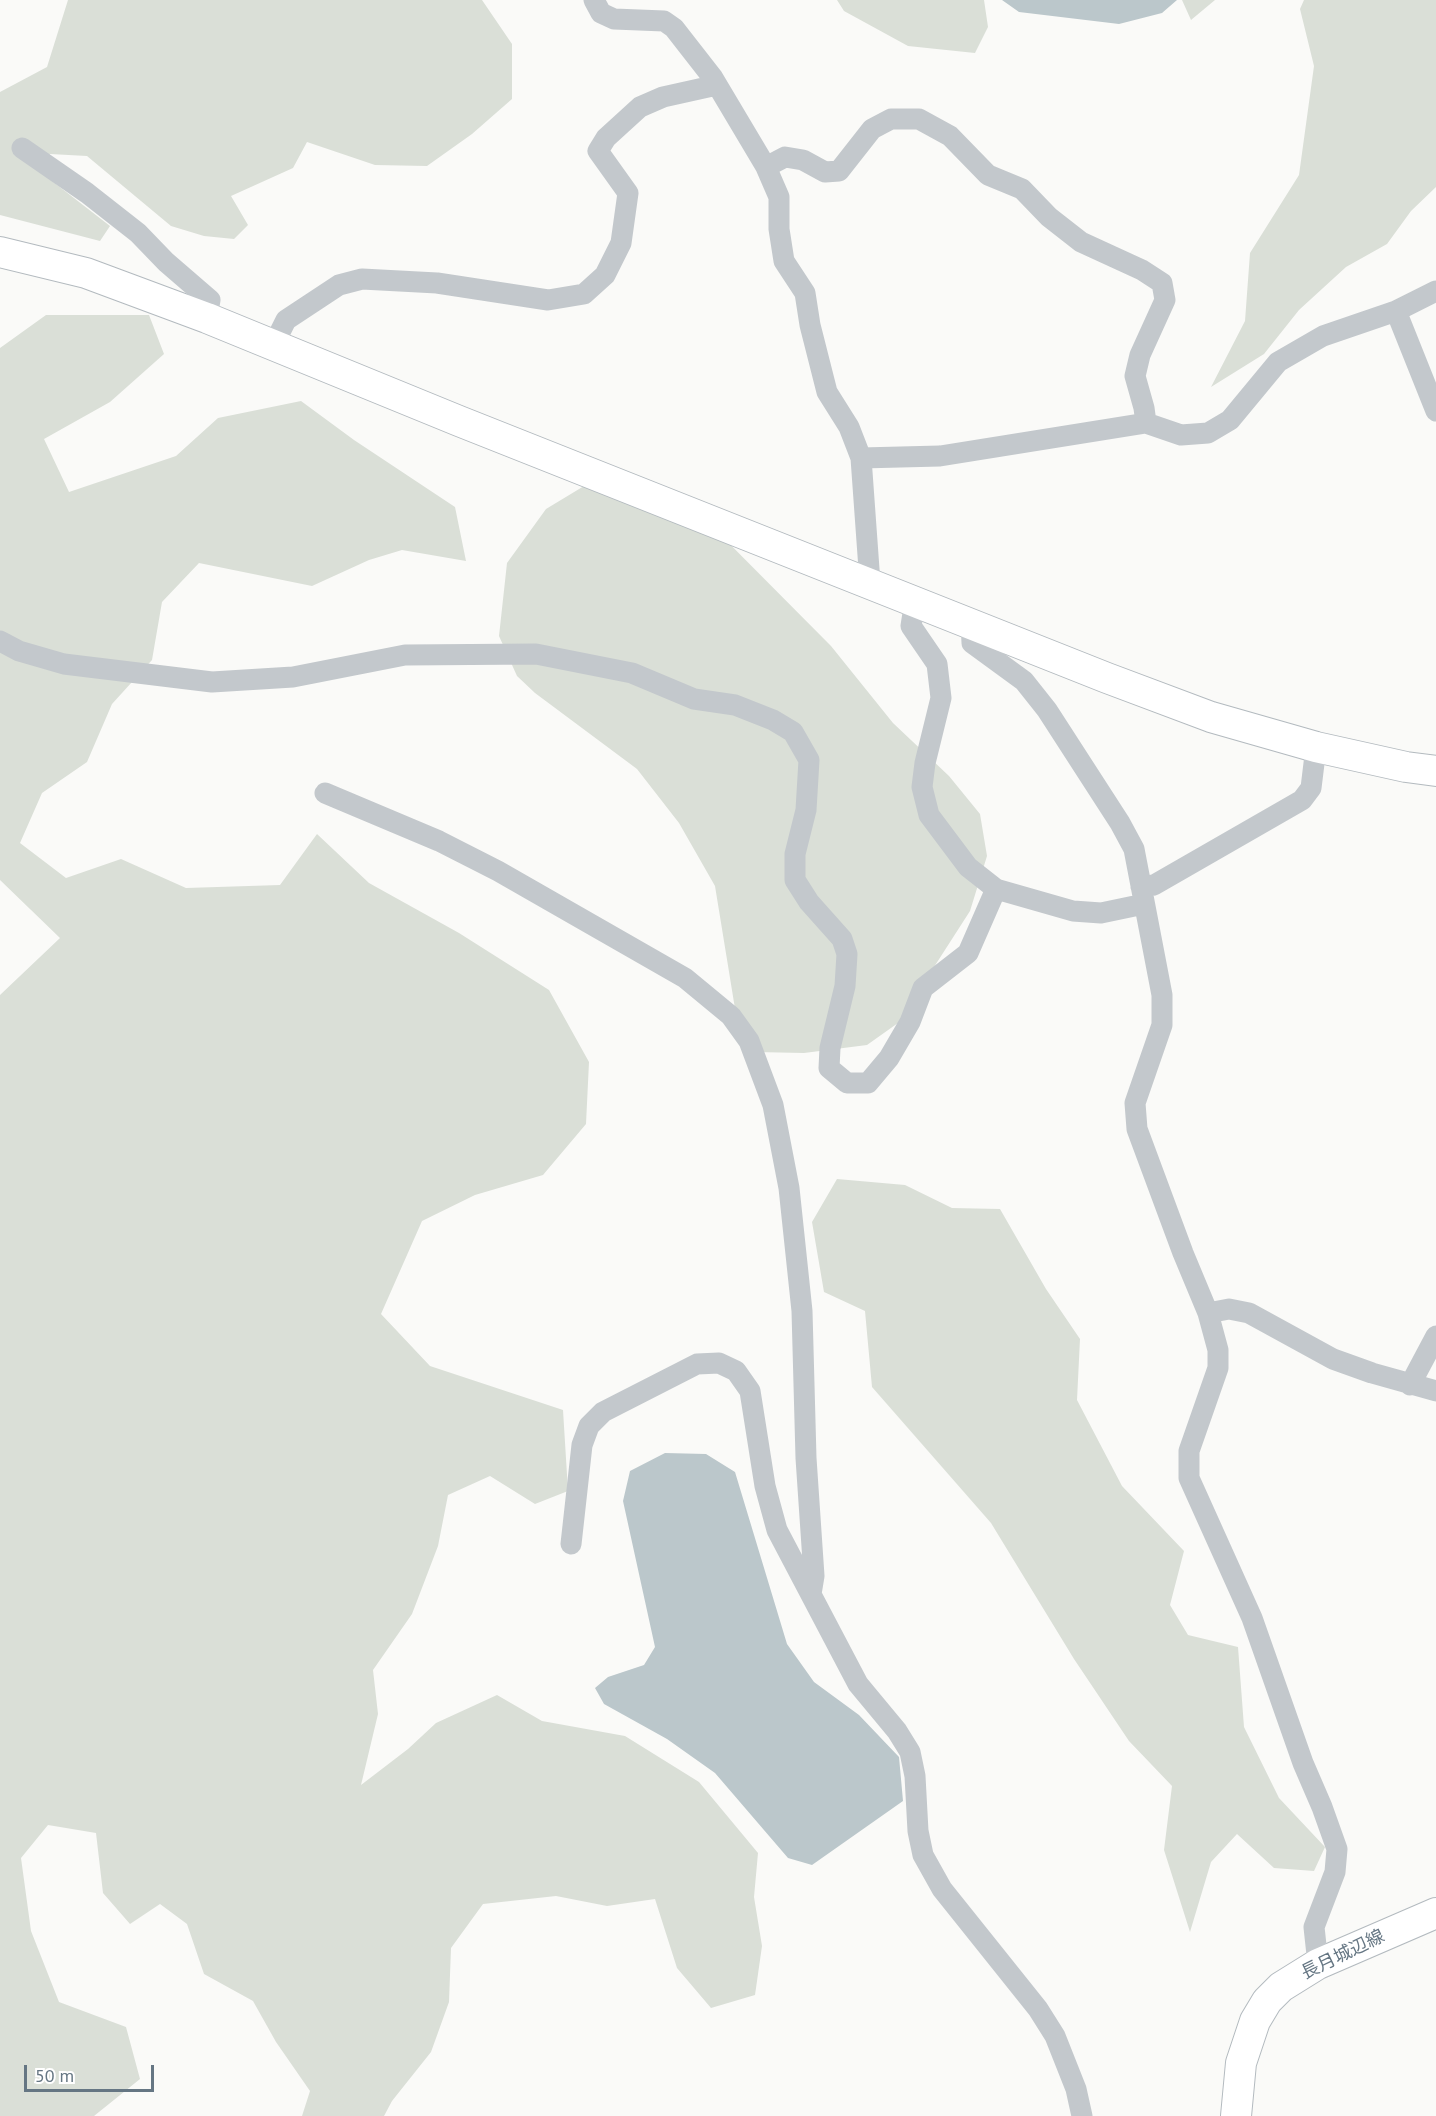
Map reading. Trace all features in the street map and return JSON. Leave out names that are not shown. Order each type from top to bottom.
[{"type":"street","points":[[594,0],[601,13],[614,19],[664,21],[674,28],[717,85],[766,167],[780,197],[779,229],[784,261],[805,293],[810,325],[827,392],[849,427],[861,458],[870,583]]},
{"type":"street","points":[[274,344],[286,320],[339,285],[362,279],[437,283],[548,300],[584,294],[605,275],[621,243],[627,193],[598,151],[606,138],[640,107],[663,97],[717,85]]},
{"type":"street","points":[[766,167],[785,157],[803,160],[825,172],[839,171],[872,129],[891,119],[919,119],[950,136],[988,175],[1022,189],[1049,217],[1081,242],[1142,270],[1162,283],[1165,300],[1140,355],[1135,376],[1146,423]]},
{"type":"street","points":[[22,148],[87,193],[138,233],[166,262],[210,300],[207,318]]},
{"type":"street","points":[[0,252],[86,273],[207,318],[1107,678],[1212,717],[1316,747],[1406,767],[1436,771]]},
{"type":"street","points":[[861,458],[940,456],[1146,423],[1180,435],[1208,433],[1230,420],[1278,362],[1323,336],[1396,311],[1436,291]]},
{"type":"street","points":[[1396,311],[1436,411]]},
{"type":"street","points":[[915,601],[911,626],[937,664],[941,698],[925,763],[922,787],[927,806],[930,815],[968,867],[996,890],[1073,911],[1101,913],[1143,895],[1154,885],[1302,800],[1311,788],[1316,747]]},
{"type":"street","points":[[971,622],[972,643],[1024,681],[1047,710],[1134,849],[1162,994],[1162,1025],[1135,1103],[1137,1128],[1183,1253],[1208,1313],[1218,1350],[1218,1368],[1189,1451],[1189,1478],[1252,1618],[1303,1763],[1323,1807],[1337,1849],[1335,1872],[1314,1927],[1318,1964]]},
{"type":"street","points":[[0,641],[19,651],[64,664],[212,682],[293,677],[405,655],[536,654],[632,673],[694,699],[735,705],[773,720],[793,732],[809,760],[806,810],[795,854],[795,880],[809,902],[842,939],[847,954],[845,986],[830,1048],[828,1068],[847,1083],[868,1083],[889,1058],[910,1022],[923,988],[968,953],[996,890]]},
{"type":"street","points":[[325,793],[440,842],[498,871],[685,978],[731,1016],[749,1041],[773,1105],[789,1188],[802,1311],[806,1458],[814,1576],[811,1594]]},
{"type":"street","points":[[1208,1313],[1228,1309],[1249,1313],[1333,1359],[1410,1385],[1436,1390]]},
{"type":"street","points":[[1410,1385],[1436,1336]]},
{"type":"street","points":[[571,1544],[582,1445],[589,1426],[603,1412],[697,1364],[719,1363],[736,1371],[750,1391],[765,1486],[777,1530],[858,1684],[897,1731],[910,1752],[915,1776],[918,1831],[923,1855],[942,1889],[1038,2009],[1055,2036],[1076,2089],[1082,2116]]},
{"type":"street","name":"長月城辺線","points":[[1236,2116],[1241,2063],[1255,2021],[1267,2001],[1281,1987],[1318,1964],[1436,1913]]},
{"type":"shaded area","points":[[68,0],[482,0],[512,44],[512,99],[472,134],[427,166],[375,165],[307,142],[293,168],[231,196],[248,225],[234,239],[204,236],[171,226],[87,156],[50,154],[34,167],[110,226],[100,241],[0,215],[0,92],[47,67]]},
{"type":"shaded area","points":[[837,0],[984,0],[988,27],[975,53],[908,46],[844,11]]},
{"type":"shaded area","points":[[1002,0],[1177,0],[1162,13],[1119,24],[1019,12]]},
{"type":"shaded area","points":[[1182,0],[1215,0],[1191,20]]},
{"type":"shaded area","points":[[1304,0],[1436,0],[1436,187],[1411,211],[1387,244],[1346,267],[1299,310],[1264,354],[1211,387],[1245,321],[1250,253],[1299,175],[1314,66],[1300,9]]},
{"type":"shaded area","points":[[46,315],[149,315],[164,354],[110,402],[44,439],[69,492],[176,456],[218,418],[301,401],[354,440],[455,507],[466,561],[402,550],[369,560],[312,586],[199,563],[162,602],[152,660],[112,704],[87,762],[42,793],[20,843],[66,878],[121,859],[186,888],[280,885],[317,834],[369,883],[459,933],[549,990],[589,1062],[586,1124],[543,1175],[475,1195],[422,1221],[381,1314],[430,1366],[563,1410],[568,1491],[535,1504],[490,1476],[448,1495],[438,1546],[412,1614],[373,1670],[378,1714],[361,1785],[408,1749],[436,1723],[497,1695],[542,1721],[625,1736],[699,1782],[758,1853],[754,1897],[762,1946],[755,1995],[711,2008],[677,1968],[655,1899],[607,1906],[556,1896],[483,1904],[451,1948],[449,2002],[431,2052],[392,2101],[384,2116],[302,2116],[310,2091],[276,2042],[253,2001],[204,1974],[187,1924],[160,1904],[130,1924],[103,1893],[96,1833],[48,1825],[21,1858],[31,1931],[59,2002],[126,2027],[140,2079],[94,2116],[0,2116],[0,995],[60,938],[0,880],[0,348]]},
{"type":"shaded area","points":[[594,480],[688,502],[831,646],[893,723],[949,776],[980,814],[987,856],[970,911],[898,1023],[867,1045],[804,1053],[755,1052],[738,1027],[715,886],[679,823],[637,769],[535,693],[517,676],[499,636],[507,563],[546,509]]},
{"type":"shaded area","points":[[837,1179],[905,1185],[952,1208],[1000,1209],[1046,1289],[1080,1339],[1077,1400],[1122,1486],[1184,1551],[1170,1605],[1188,1635],[1238,1647],[1244,1727],[1279,1798],[1325,1847],[1314,1871],[1274,1868],[1237,1834],[1211,1862],[1190,1932],[1164,1850],[1172,1786],[1129,1741],[1074,1659],[991,1523],[872,1387],[865,1311],[824,1292],[812,1222]]},
{"type":"shaded area","points":[[665,1453],[706,1454],[735,1472],[787,1644],[814,1682],[859,1715],[899,1757],[903,1801],[812,1865],[788,1858],[715,1773],[667,1739],[604,1704],[595,1688],[608,1677],[644,1665],[655,1647],[623,1501],[630,1471]]}]
